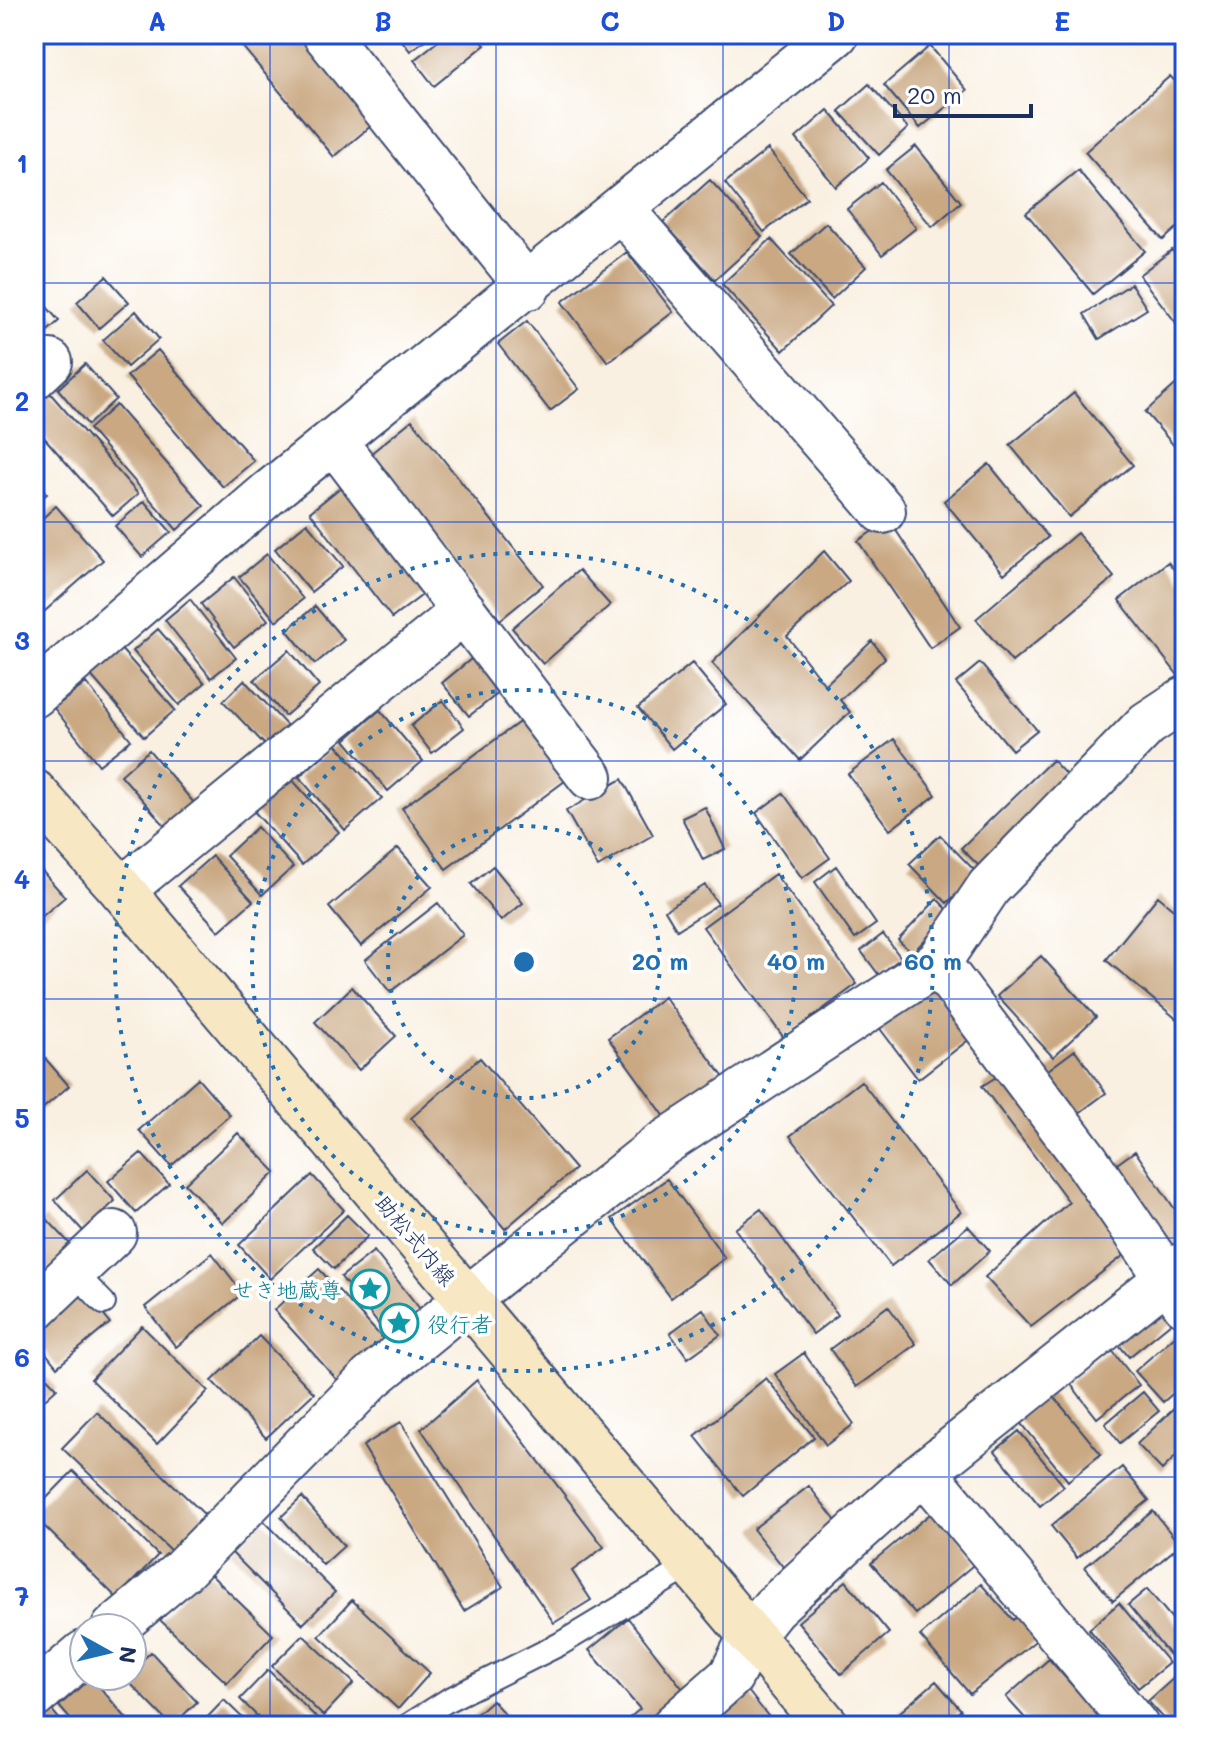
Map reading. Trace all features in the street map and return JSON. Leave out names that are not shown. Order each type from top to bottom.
[{"type":"street","points":[[325,34],[528,287]]},
{"type":"street","points":[[34,695],[334,441],[622,210],[809,42]]},
{"type":"street","points":[[622,210],[883,511]]},
{"type":"street","points":[[334,441],[590,777]]},
{"type":"street","points":[[122,890],[464,611]]},
{"type":"street","points":[[133,1612],[183,1570],[371,1378],[466,1300],[658,1147],[938,963],[989,887],[1147,724],[1185,699]]},
{"type":"street","name":"助松式内線","points":[[34,792],[122,890],[827,1726]]},
{"type":"street","points":[[674,1726],[731,1676],[751,1636],[773,1608],[925,1472],[1178,1282],[938,963]]},
{"type":"street","points":[[34,1309],[114,1233]]},
{"type":"street","points":[[925,1472],[1136,1726]]},
{"type":"street","points":[[34,1696],[68,1667]]},
{"type":"lane","points":[[74,1272],[104,1303]]},
{"type":"lane","points":[[407,1726],[448,1700],[560,1644],[690,1566]]},
{"type":"building","points":[[232,34],[306,34],[378,120],[334,157]]},
{"type":"building","points":[[397,34],[433,34],[410,51]]},
{"type":"building","points":[[447,34],[476,34],[485,45],[434,86],[414,60]]},
{"type":"building","points":[[930,46],[967,90],[920,128],[884,85]]},
{"type":"building","points":[[1170,76],[1185,92],[1185,221],[1163,240],[1085,152]]},
{"type":"building","points":[[869,84],[908,128],[879,155],[839,111]]},
{"type":"building","points":[[828,110],[869,158],[836,187],[796,138]]},
{"type":"building","points":[[916,146],[961,202],[932,227],[886,170]]},
{"type":"building","points":[[768,149],[807,198],[764,232],[725,183]]},
{"type":"building","points":[[1078,170],[1145,251],[1093,294],[1026,213]]},
{"type":"building","points":[[710,180],[762,237],[715,280],[663,222]]},
{"type":"building","points":[[881,182],[916,228],[882,255],[847,209]]},
{"type":"building","points":[[826,223],[866,267],[832,299],[791,254]]},
{"type":"building","points":[[771,239],[831,306],[783,351],[722,284]]},
{"type":"building","points":[[1172,250],[1185,268],[1185,326],[1181,329],[1139,275]]},
{"type":"building","points":[[627,252],[673,312],[608,362],[562,302]]},
{"type":"building","points":[[106,276],[129,302],[99,328],[77,302]]},
{"type":"building","points":[[1131,284],[1147,309],[1099,339],[1084,314]]},
{"type":"building","points":[[34,292],[59,321],[34,343]]},
{"type":"building","points":[[136,311],[159,339],[127,367],[103,340]]},
{"type":"building","points":[[527,321],[579,389],[550,411],[498,344]]},
{"type":"building","points":[[158,350],[254,461],[223,487],[127,376]]},
{"type":"building","points":[[85,364],[116,399],[88,425],[58,389]]},
{"type":"building","points":[[1182,379],[1185,383],[1185,451],[1181,454],[1145,412]]},
{"type":"building","points":[[49,392],[138,494],[113,516],[34,426],[34,405]]},
{"type":"building","points":[[1074,393],[1133,465],[1069,517],[1010,445]]},
{"type":"building","points":[[116,405],[204,506],[177,530],[89,429]]},
{"type":"building","points":[[412,420],[543,585],[500,620],[369,455]]},
{"type":"building","points":[[989,464],[1048,537],[1004,574],[944,501]]},
{"type":"building","points":[[34,479],[47,494],[34,505]]},
{"type":"building","points":[[351,479],[434,586],[392,618],[310,512]]},
{"type":"building","points":[[144,501],[171,532],[142,557],[115,526]]},
{"type":"building","points":[[56,506],[103,560],[37,618],[34,526]]},
{"type":"building","points":[[889,520],[960,627],[930,648],[858,541]]},
{"type":"building","points":[[307,523],[343,566],[311,592],[275,549]]},
{"type":"building","points":[[1077,533],[1114,577],[1012,662],[976,619]]},
{"type":"building","points":[[824,551],[849,581],[787,636],[825,685],[872,641],[885,658],[840,700],[850,712],[800,760],[712,663]]},
{"type":"building","points":[[267,554],[303,599],[276,621],[239,577]]},
{"type":"building","points":[[1168,562],[1185,584],[1185,676],[1181,679],[1119,600]]},
{"type":"building","points":[[579,570],[610,605],[543,664],[512,628]]},
{"type":"building","points":[[234,577],[268,620],[234,647],[201,604]]},
{"type":"building","points":[[190,599],[236,658],[211,678],[165,620]]},
{"type":"building","points":[[315,606],[344,640],[315,664],[287,630]]},
{"type":"building","points":[[158,629],[205,683],[179,705],[133,651]]},
{"type":"building","points":[[119,647],[175,710],[144,737],[89,673]]},
{"type":"building","points":[[289,650],[319,686],[285,716],[254,680]]},
{"type":"building","points":[[482,650],[510,684],[469,716],[442,683]]},
{"type":"building","points":[[692,663],[726,704],[672,749],[638,708]]},
{"type":"building","points":[[980,663],[1037,730],[1012,750],[956,683]]},
{"type":"building","points":[[244,680],[289,728],[268,748],[223,701]]},
{"type":"building","points":[[86,683],[131,740],[99,765],[54,708]]},
{"type":"building","points":[[443,700],[464,728],[432,753],[411,726]]},
{"type":"building","points":[[380,710],[423,761],[388,791],[345,740]]},
{"type":"building","points":[[533,712],[577,772],[446,869],[402,808]]},
{"type":"building","points":[[894,739],[936,795],[890,830],[848,774]]},
{"type":"building","points":[[336,744],[382,798],[345,830],[299,777]]},
{"type":"building","points":[[149,750],[194,803],[166,827],[121,775]]},
{"type":"building","points":[[1052,760],[1072,781],[982,869],[961,848]]},
{"type":"building","points":[[289,776],[339,832],[302,865],[252,809]]},
{"type":"building","points":[[622,779],[653,835],[598,867],[566,811]]},
{"type":"building","points":[[783,793],[830,858],[802,878],[756,813]]},
{"type":"building","points":[[705,807],[725,849],[703,860],[682,818]]},
{"type":"building","points":[[257,827],[293,867],[262,895],[226,856]]},
{"type":"building","points":[[940,835],[978,874],[947,903],[909,864]]},
{"type":"building","points":[[398,848],[432,887],[361,946],[329,907]]},
{"type":"building","points":[[212,856],[253,901],[219,931],[178,886]]},
{"type":"building","points":[[493,866],[523,903],[501,921],[471,884]]},
{"type":"building","points":[[836,866],[876,924],[855,939],[815,882]]},
{"type":"building","points":[[41,870],[65,897],[34,923],[34,875]]},
{"type":"building","points":[[775,874],[857,984],[784,1038],[703,927]]},
{"type":"building","points":[[705,885],[718,904],[677,930],[665,910]]},
{"type":"building","points":[[1158,896],[1185,919],[1185,1026],[1106,960]]},
{"type":"building","points":[[937,899],[951,913],[912,953],[898,940]]},
{"type":"building","points":[[438,903],[463,935],[390,992],[365,960]]},
{"type":"building","points":[[883,934],[901,958],[879,975],[861,951]]},
{"type":"building","points":[[1041,956],[1096,1017],[1053,1057],[997,996]]},
{"type":"building","points":[[931,986],[971,1038],[918,1079],[878,1026]]},
{"type":"building","points":[[352,987],[396,1036],[359,1070],[315,1022]]},
{"type":"building","points":[[664,997],[728,1083],[671,1125],[608,1038]]},
{"type":"building","points":[[38,1050],[69,1086],[34,1116],[34,1053]]},
{"type":"building","points":[[1075,1050],[1106,1093],[1071,1119],[1040,1076]]},
{"type":"building","points":[[480,1058],[575,1169],[505,1229],[411,1118]]},
{"type":"building","points":[[1007,1070],[1136,1246],[1031,1327],[985,1277],[1069,1202],[982,1086]]},
{"type":"building","points":[[198,1078],[230,1115],[171,1166],[139,1130]]},
{"type":"building","points":[[861,1081],[961,1212],[891,1266],[790,1136]]},
{"type":"building","points":[[238,1133],[276,1172],[223,1223],[185,1184]]},
{"type":"building","points":[[1135,1151],[1185,1224],[1185,1245],[1166,1259],[1106,1172]]},
{"type":"building","points":[[141,1153],[169,1184],[136,1213],[108,1181]]},
{"type":"building","points":[[87,1170],[115,1201],[83,1231],[55,1200]]},
{"type":"building","points":[[312,1175],[344,1210],[270,1279],[239,1245]]},
{"type":"building","points":[[667,1179],[725,1258],[671,1298],[612,1219]]},
{"type":"building","points":[[761,1209],[838,1315],[813,1334],[735,1229]]},
{"type":"building","points":[[347,1215],[368,1236],[334,1269],[313,1248]]},
{"type":"building","points":[[45,1217],[73,1247],[34,1283],[34,1228]]},
{"type":"building","points":[[968,1226],[990,1251],[952,1285],[929,1259]]},
{"type":"building","points":[[374,1251],[420,1309],[388,1336],[341,1277]]},
{"type":"building","points":[[212,1253],[243,1293],[176,1347],[145,1307]]},
{"type":"building","points":[[319,1269],[384,1340],[338,1381],[274,1310]]},
{"type":"building","points":[[80,1286],[110,1323],[57,1367],[34,1338],[34,1323]]},
{"type":"building","points":[[1151,1297],[1171,1323],[1129,1357],[1108,1332]]},
{"type":"building","points":[[888,1306],[916,1344],[857,1387],[830,1349]]},
{"type":"building","points":[[703,1309],[720,1335],[688,1358],[670,1333]]},
{"type":"building","points":[[142,1326],[208,1391],[157,1444],[91,1379]]},
{"type":"building","points":[[1185,1327],[1185,1383],[1163,1402],[1135,1371]]},
{"type":"building","points":[[259,1336],[314,1393],[266,1438],[212,1381]]},
{"type":"building","points":[[1111,1349],[1139,1385],[1097,1418],[1069,1382]]},
{"type":"building","points":[[804,1353],[854,1424],[826,1445],[775,1374]]},
{"type":"building","points":[[34,1364],[57,1388],[34,1409]]},
{"type":"building","points":[[766,1378],[814,1437],[743,1496],[695,1436]]},
{"type":"building","points":[[477,1380],[604,1547],[572,1571],[591,1600],[554,1623],[421,1429]]},
{"type":"building","points":[[1050,1392],[1101,1454],[1068,1481],[1018,1419]]},
{"type":"building","points":[[1143,1392],[1159,1411],[1120,1443],[1105,1424]]},
{"type":"building","points":[[1185,1398],[1185,1447],[1162,1470],[1137,1444]]},
{"type":"building","points":[[97,1412],[205,1515],[171,1551],[62,1448]]},
{"type":"building","points":[[401,1422],[503,1587],[464,1611],[363,1446]]},
{"type":"building","points":[[1019,1431],[1064,1486],[1040,1506],[995,1451]]},
{"type":"building","points":[[1122,1467],[1149,1500],[1077,1558],[1051,1526]]},
{"type":"building","points":[[73,1471],[158,1555],[117,1598],[34,1516],[34,1511]]},
{"type":"building","points":[[809,1486],[839,1525],[784,1568],[753,1529]]},
{"type":"building","points":[[302,1497],[344,1546],[323,1565],[281,1517]]},
{"type":"building","points":[[935,1510],[978,1561],[915,1614],[871,1563]]},
{"type":"building","points":[[1153,1511],[1180,1545],[1113,1601],[1085,1567]]},
{"type":"building","points":[[262,1519],[335,1592],[303,1624],[230,1551]]},
{"type":"building","points":[[206,1570],[273,1635],[227,1683],[160,1620]]},
{"type":"building","points":[[846,1581],[889,1633],[841,1674],[798,1622]]},
{"type":"building","points":[[981,1584],[1013,1620],[1029,1606],[1050,1629],[970,1694],[920,1636]]},
{"type":"building","points":[[1147,1589],[1185,1634],[1185,1646],[1171,1657],[1128,1605]]},
{"type":"building","points":[[352,1600],[430,1673],[398,1709],[319,1636]]},
{"type":"building","points":[[1119,1603],[1169,1663],[1138,1688],[1089,1629]]},
{"type":"building","points":[[628,1618],[689,1697],[660,1726],[620,1726],[640,1709],[589,1650]]},
{"type":"building","points":[[303,1635],[354,1683],[323,1716],[272,1666]]},
{"type":"building","points":[[151,1652],[197,1702],[172,1726],[139,1692],[148,1692],[148,1655]]},
{"type":"building","points":[[1049,1659],[1108,1726],[1032,1726],[1006,1697]]},
{"type":"building","points":[[1185,1668],[1185,1708],[1168,1723],[1148,1701]]},
{"type":"building","points":[[268,1670],[325,1726],[267,1726],[240,1699]]},
{"type":"building","points":[[936,1681],[961,1710],[942,1726],[884,1726]]},
{"type":"building","points":[[748,1691],[776,1726],[707,1726]]},
{"type":"building","points":[[74,1692],[104,1692],[133,1726],[76,1726],[59,1706]]},
{"type":"building","points":[[224,1700],[251,1726],[199,1726]]},
{"type":"building","points":[[492,1700],[515,1726],[463,1726]]},
{"type":"building","points":[[51,1709],[65,1726],[34,1726],[34,1722]]},
{"type":"place","name":"せき地蔵尊","points":[[370,1289]]},
{"type":"place","name":"役行者","points":[[399,1323]]}]
